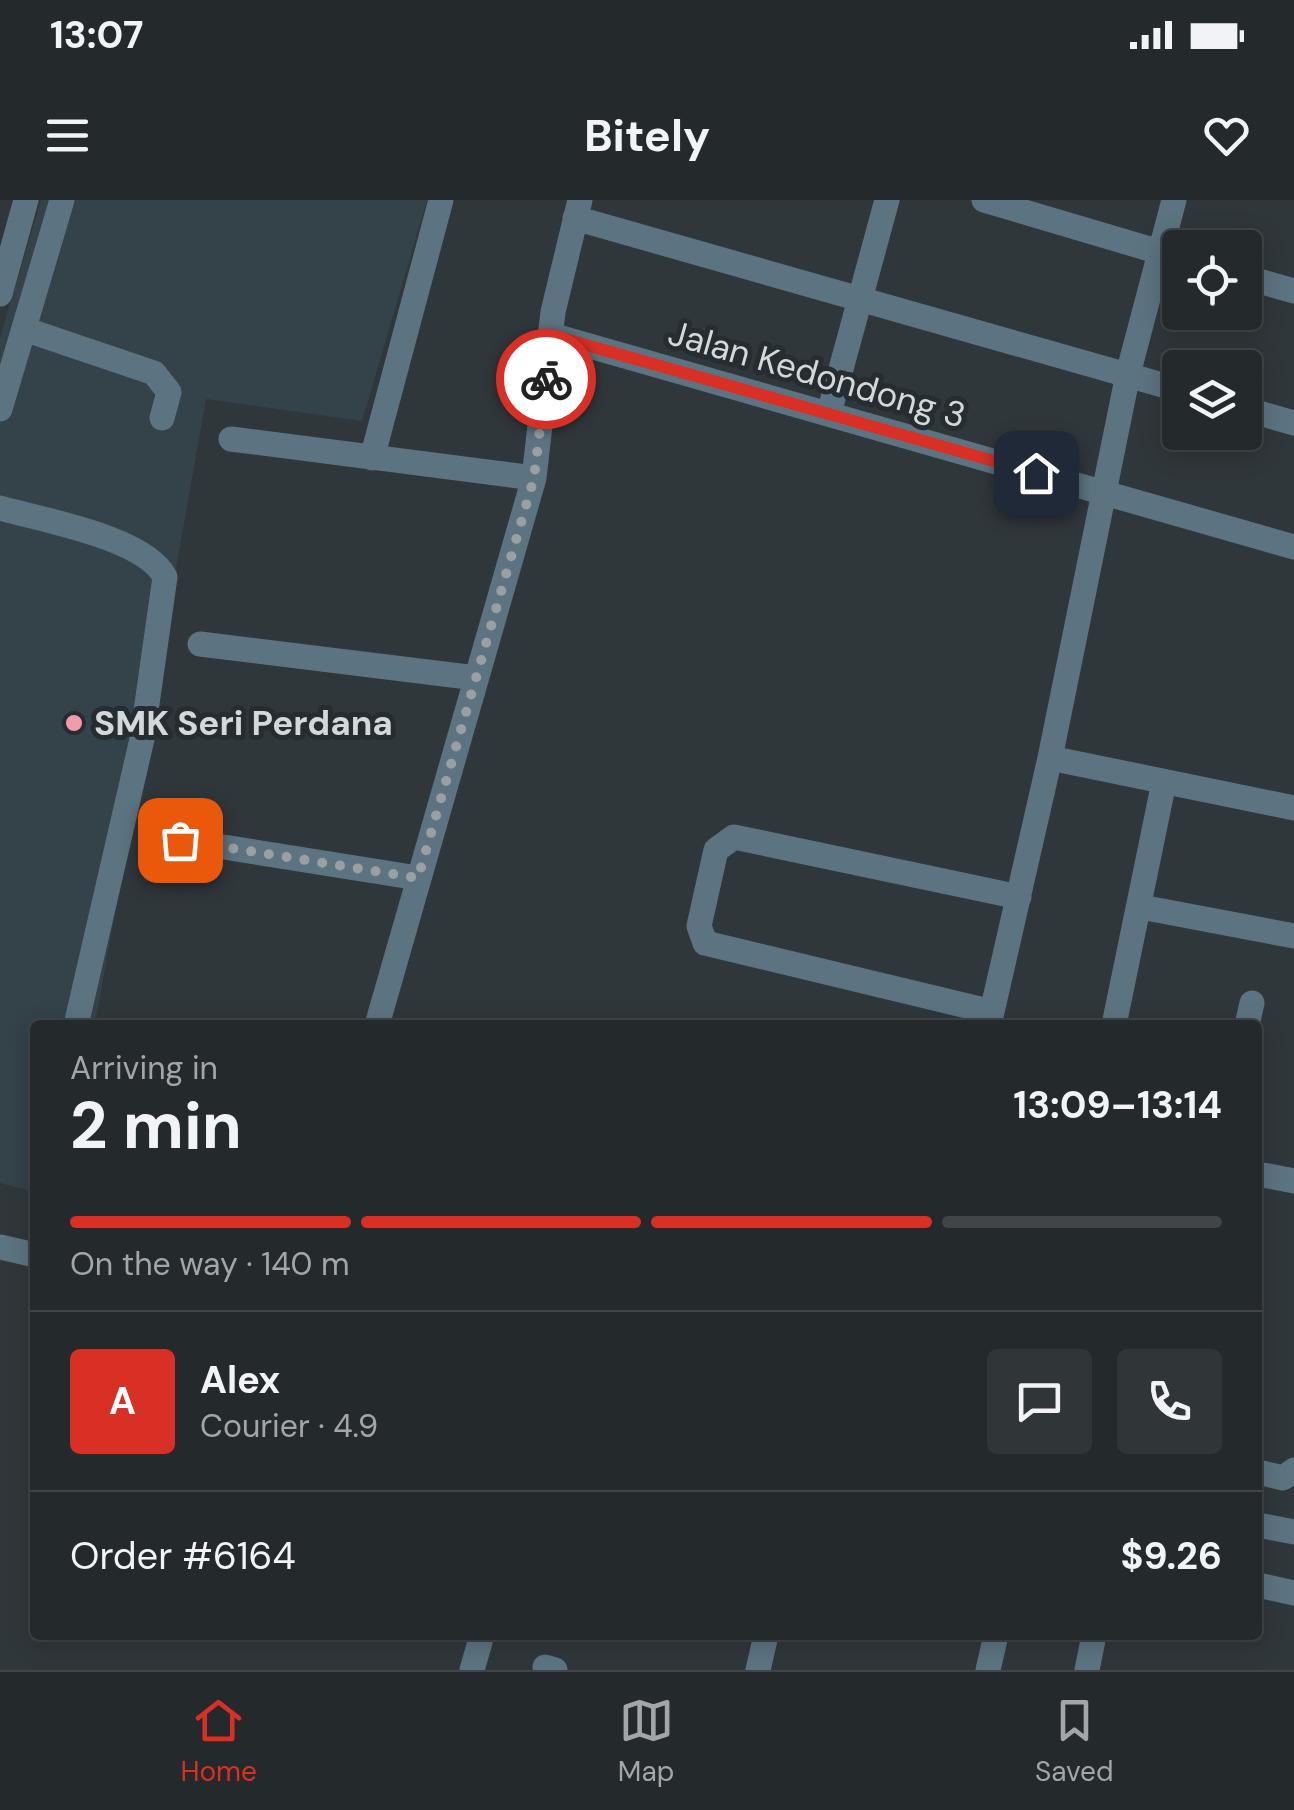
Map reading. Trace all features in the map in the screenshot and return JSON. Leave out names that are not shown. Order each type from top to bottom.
[{"type":"street","points":[[0,294],[26,200]]},
{"type":"street","points":[[0,409],[62,200]]},
{"type":"street","points":[[372,458],[441,200]]},
{"type":"street","points":[[829,413],[887,200]]},
{"type":"street","points":[[984,200],[1162,253]]},
{"type":"street","points":[[1172,230],[1174,200]]},
{"type":"street","points":[[378,1020],[534,478],[551,335],[578,209],[1162,384]]},
{"type":"street","points":[[1019,898],[734,838],[716,850],[699,926],[705,942],[991,1018],[1019,898],[1050,758],[1128,374],[1162,278]]},
{"type":"street","points":[[1262,281],[1294,291]]},
{"type":"street","points":[[24,329],[154,373],[169,392],[162,418]]},
{"type":"street","name":"Jalan Kedondong 3","points":[[551,335],[1294,546]]},
{"type":"street","points":[[1262,414],[1294,423]]},
{"type":"street","points":[[230,439],[534,478]]},
{"type":"street","points":[[0,508],[134,548],[157,561],[165,577],[142,740],[77,1020]]},
{"type":"street","points":[[200,644],[476,678]]},
{"type":"street","points":[[1050,758],[1294,808]]},
{"type":"street","points":[[1115,1020],[1164,782]]},
{"type":"street","points":[[180,840],[418,878]]},
{"type":"street","points":[[1140,907],[1294,936]]},
{"type":"street","points":[[1262,1175],[1294,1181]]},
{"type":"street","points":[[0,1247],[30,1254]]},
{"type":"street","points":[[1262,1473],[1283,1478],[1294,1470]]},
{"type":"street","points":[[1262,1526],[1294,1532]]},
{"type":"street","points":[[1262,1586],[1294,1592]]},
{"type":"street","points":[[472,1670],[481,1640]]},
{"type":"street","points":[[758,1670],[765,1640]]},
{"type":"street","points":[[988,1670],[995,1640]]},
{"type":"street","points":[[1087,1670],[1093,1640]]},
{"type":"shaded area","name":"SMK Seri Perdana","points":[[41,200],[427,200],[362,421],[206,399],[96,1020],[30,1020],[30,1191],[0,1183],[0,338]]},
{"type":"way so far","points":[[180,840],[418,878],[534,478],[546,379]]},
{"type":"place","name":"SMK Seri Perdana","points":[[74,723]]},
{"type":"route","points":[[546,379],[551,335],[1036,473]]}]
